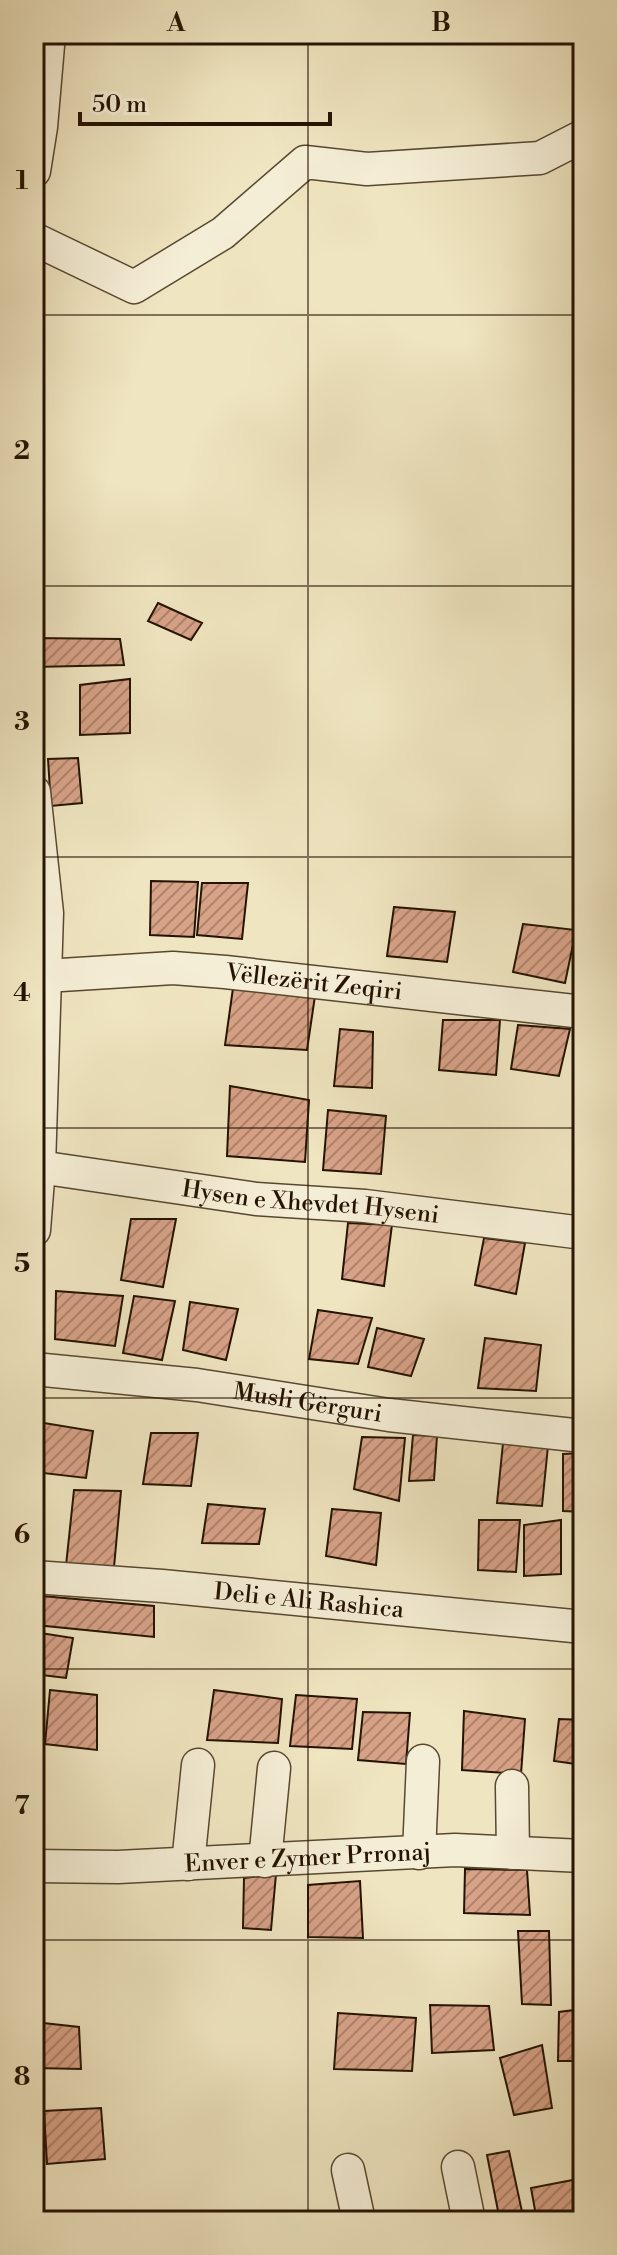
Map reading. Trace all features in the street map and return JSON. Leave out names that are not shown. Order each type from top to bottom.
[{"type":"street","points":[[34,171],[49,34]]},
{"type":"street","points":[[34,239],[134,287],[223,233],[305,162],[367,169],[540,158],[583,136]]},
{"type":"street","points":[[34,792],[47,913],[39,1167],[34,1230]]},
{"type":"street","name":"Vëllezërit Zeqiri","points":[[45,976],[174,955],[391,989],[583,1012]]},
{"type":"street","name":"Hysen e Xhevdet Hyseni","points":[[39,1167],[256,1199],[365,1206],[583,1233]]},
{"type":"street","name":"Musli Gërguri","points":[[34,1369],[197,1385],[389,1415],[583,1436]]},
{"type":"street","name":"Deli e Ali Rashica","points":[[34,1577],[162,1586],[583,1627]]},
{"type":"street","points":[[419,1853],[423,1761]]},
{"type":"street","points":[[188,1864],[198,1765]]},
{"type":"street","points":[[265,1861],[274,1768]]},
{"type":"street","points":[[512,1786],[513,1853]]},
{"type":"street","name":"Enver e Zymer Prronaj","points":[[34,1866],[188,1864],[455,1850],[583,1856]]},
{"type":"street","points":[[458,2167],[469,2221]]},
{"type":"street","points":[[348,2170],[359,2221]]},
{"type":"building","points":[[158,603],[202,623],[191,640],[148,621]]},
{"type":"building","points":[[34,638],[120,639],[124,665],[34,667]]},
{"type":"building","points":[[130,679],[130,733],[80,735],[80,685]]},
{"type":"building","points":[[78,758],[82,803],[51,806],[48,759]]},
{"type":"building","points":[[151,881],[198,882],[194,937],[150,935]]},
{"type":"building","points":[[202,883],[248,883],[242,939],[197,935]]},
{"type":"building","points":[[394,907],[455,912],[447,962],[387,956]]},
{"type":"building","points":[[523,924],[576,930],[565,983],[513,972]]},
{"type":"building","points":[[583,949],[583,993],[575,992]]},
{"type":"building","points":[[233,988],[315,996],[307,1050],[225,1045]]},
{"type":"building","points":[[443,1020],[500,1020],[496,1075],[439,1070]]},
{"type":"building","points":[[518,1025],[570,1029],[559,1076],[511,1069]]},
{"type":"building","points":[[340,1029],[373,1032],[372,1088],[334,1086]]},
{"type":"building","points":[[230,1086],[309,1100],[305,1162],[227,1156]]},
{"type":"building","points":[[328,1110],[386,1116],[381,1174],[323,1170]]},
{"type":"building","points":[[583,1133],[583,1180],[577,1179]]},
{"type":"building","points":[[131,1219],[176,1219],[163,1287],[121,1280]]},
{"type":"building","points":[[348,1223],[392,1225],[384,1286],[342,1279]]},
{"type":"building","points":[[484,1238],[525,1243],[516,1294],[475,1285]]},
{"type":"building","points":[[580,1258],[583,1258],[583,1301],[577,1300]]},
{"type":"building","points":[[56,1291],[123,1296],[115,1346],[55,1339]]},
{"type":"building","points":[[134,1296],[175,1301],[162,1360],[123,1353]]},
{"type":"building","points":[[190,1302],[238,1309],[226,1360],[183,1350]]},
{"type":"building","points":[[318,1310],[372,1318],[358,1364],[309,1359]]},
{"type":"building","points":[[377,1328],[424,1339],[411,1376],[368,1367]]},
{"type":"building","points":[[485,1338],[541,1345],[536,1391],[478,1388]]},
{"type":"building","points":[[44,1423],[93,1431],[86,1478],[34,1472]]},
{"type":"building","points":[[151,1433],[198,1433],[191,1486],[143,1484]]},
{"type":"building","points":[[413,1435],[437,1436],[434,1480],[409,1481]]},
{"type":"building","points":[[362,1437],[405,1438],[399,1501],[354,1489]]},
{"type":"building","points":[[503,1443],[548,1446],[542,1506],[497,1503]]},
{"type":"building","points":[[583,1453],[583,1512],[563,1511],[563,1454]]},
{"type":"building","points":[[74,1490],[121,1491],[113,1578],[65,1575]]},
{"type":"building","points":[[208,1504],[265,1509],[259,1544],[202,1543]]},
{"type":"building","points":[[332,1509],[381,1513],[376,1565],[326,1556]]},
{"type":"building","points":[[479,1520],[520,1520],[516,1572],[478,1570]]},
{"type":"building","points":[[561,1520],[561,1574],[524,1576],[524,1525]]},
{"type":"building","points":[[42,1596],[154,1606],[154,1637],[36,1625]]},
{"type":"building","points":[[34,1632],[73,1638],[66,1678],[34,1674]]},
{"type":"building","points":[[50,1690],[97,1695],[97,1750],[45,1744]]},
{"type":"building","points":[[214,1690],[282,1699],[278,1743],[207,1740]]},
{"type":"building","points":[[296,1695],[357,1699],[352,1749],[290,1746]]},
{"type":"building","points":[[34,1703],[44,1704],[34,1760]]},
{"type":"building","points":[[464,1711],[525,1719],[521,1774],[462,1770]]},
{"type":"building","points":[[363,1712],[410,1713],[406,1764],[358,1760]]},
{"type":"building","points":[[559,1719],[583,1720],[583,1765],[554,1761]]},
{"type":"building","points":[[465,1869],[527,1870],[530,1915],[464,1913]]},
{"type":"building","points":[[583,1873],[583,1922],[580,1923],[580,1874]]},
{"type":"building","points":[[276,1874],[271,1930],[243,1928],[244,1878]]},
{"type":"building","points":[[360,1881],[363,1938],[308,1937],[308,1885]]},
{"type":"building","points":[[518,1931],[549,1931],[551,2005],[522,2004]]},
{"type":"building","points":[[430,2005],[489,2006],[494,2050],[432,2053]]},
{"type":"building","points":[[583,2009],[583,2061],[558,2061],[559,2012]]},
{"type":"building","points":[[338,2013],[416,2018],[412,2071],[334,2069]]},
{"type":"building","points":[[34,2022],[79,2027],[81,2069],[34,2068]]},
{"type":"building","points":[[542,2045],[552,2108],[514,2115],[500,2058]]},
{"type":"building","points":[[101,2108],[105,2159],[47,2164],[44,2111]]},
{"type":"building","points":[[509,2151],[524,2221],[500,2221],[487,2155]]},
{"type":"building","points":[[583,2178],[583,2221],[537,2221],[531,2188]]}]
